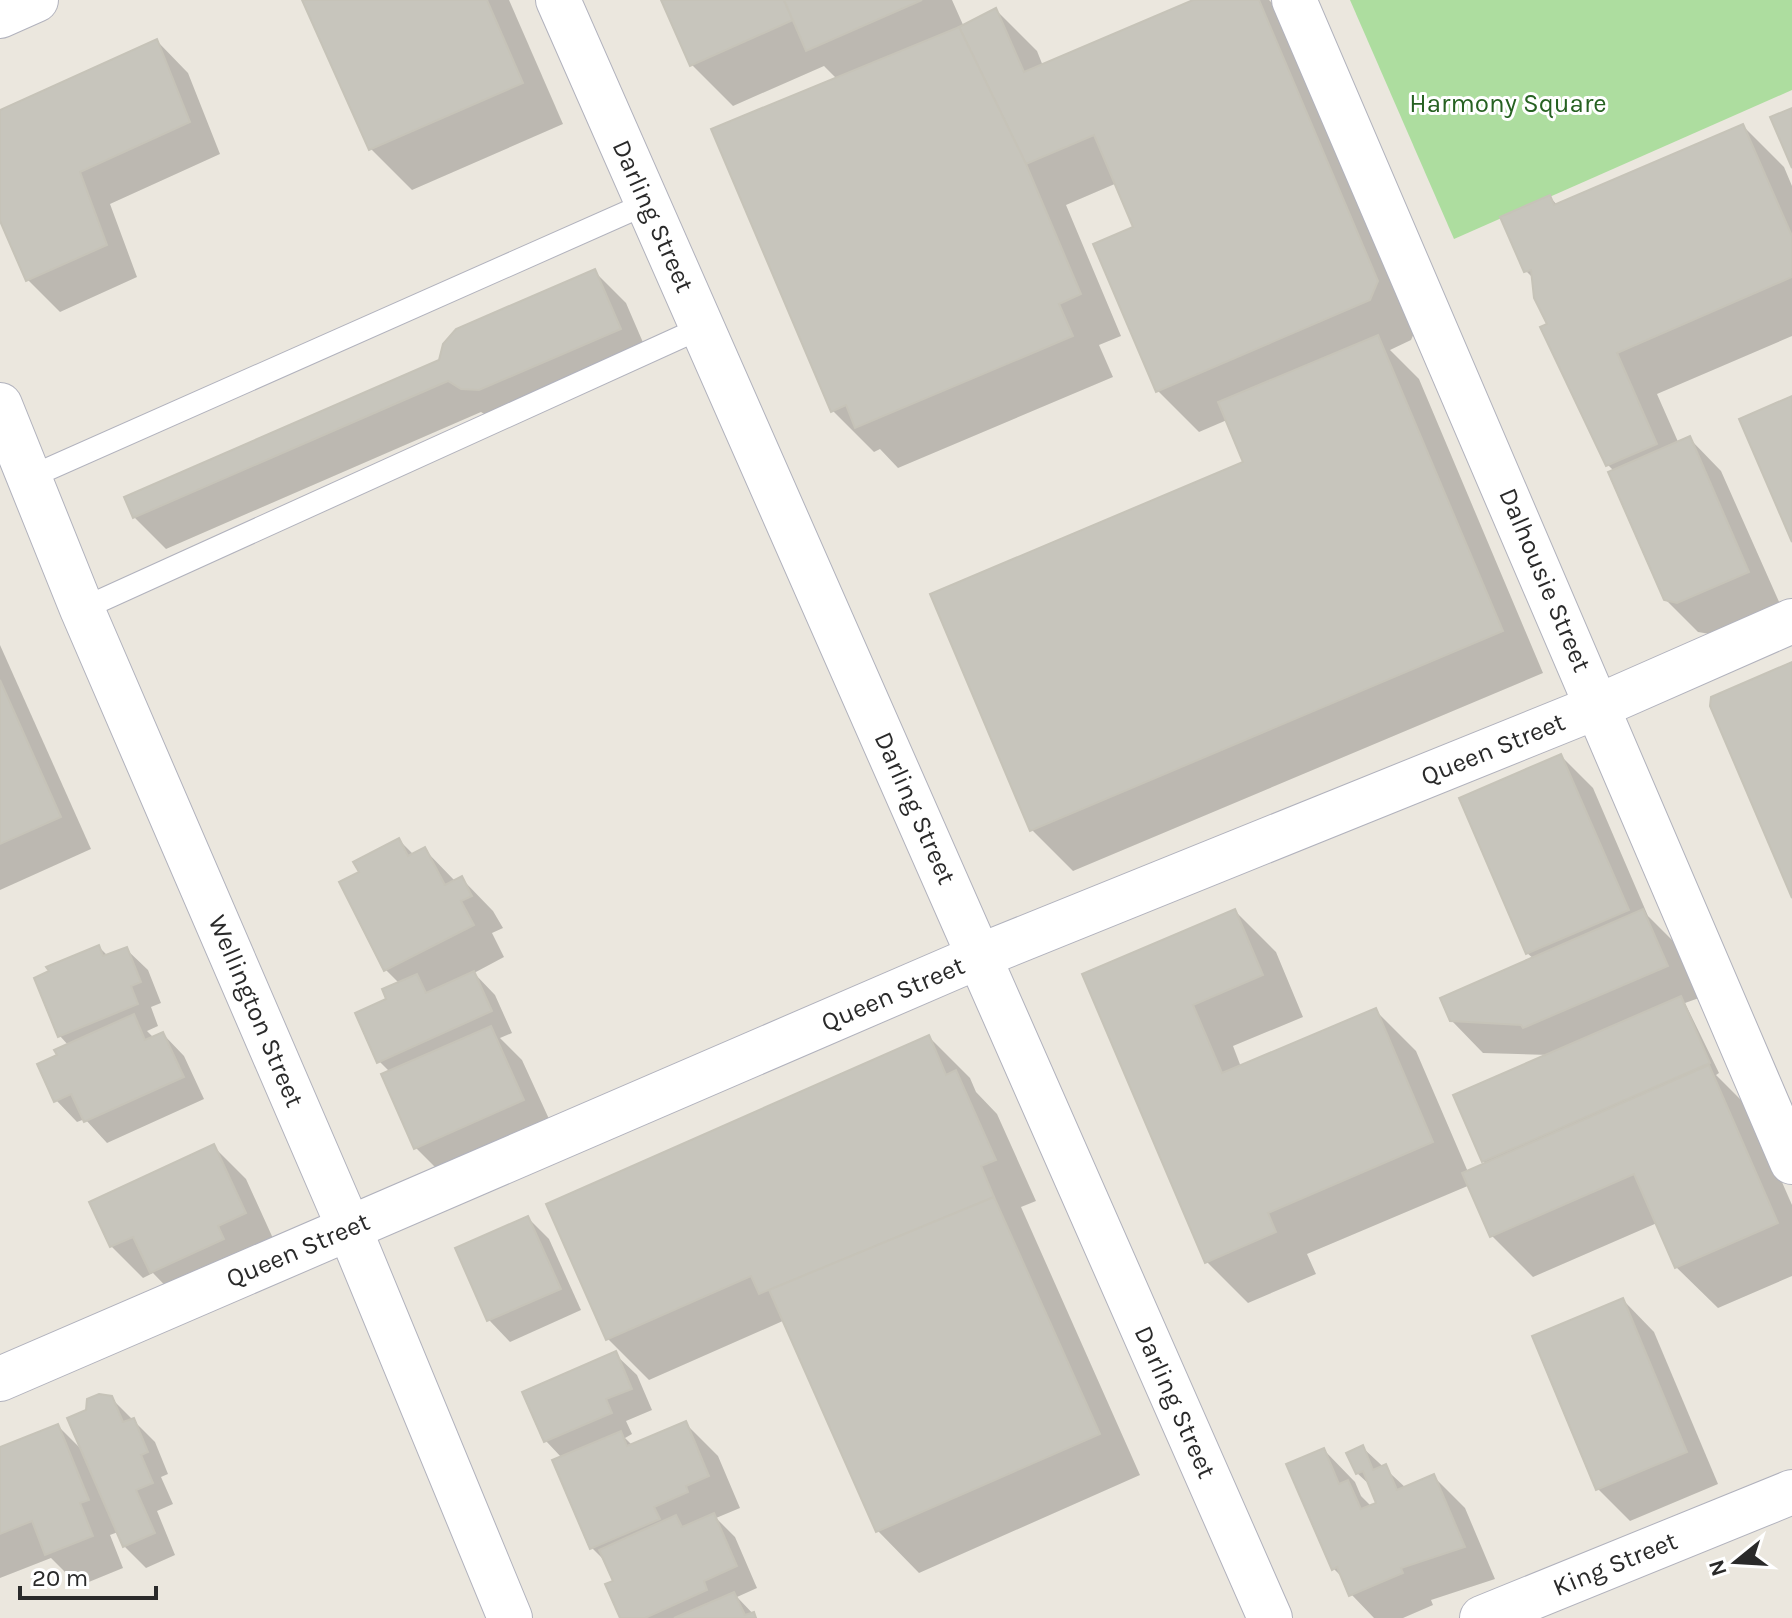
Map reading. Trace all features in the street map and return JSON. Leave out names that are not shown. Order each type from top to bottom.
[{"type":"street","points":[[0,16],[36,0]]},
{"type":"street","name":"Darling Street","points":[[558,0],[1270,1618]]},
{"type":"street","name":"Dalhousie Street","points":[[1294,0],[1792,1162]]},
{"type":"street","name":"Wellington Street","points":[[0,405],[82,609],[349,1228],[510,1618]]},
{"type":"street","name":"Queen Street","points":[[0,1379],[980,956],[1599,706],[1792,621]]},
{"type":"street","name":"King Street","points":[[1482,1618],[1792,1492]]},
{"type":"lane","points":[[28,478],[648,203]]},
{"type":"lane","points":[[82,609],[703,327]]},
{"type":"green space","name":"Harmony Square","points":[[1350,0],[1792,0],[1792,90],[1454,239]]},
{"type":"building","points":[[302,0],[487,0],[523,83],[369,150]]},
{"type":"building","points":[[661,0],[784,0],[793,20],[690,66]]},
{"type":"building","points":[[784,0],[922,0],[806,51]]},
{"type":"building","points":[[1193,0],[1259,0],[1378,281],[1370,300],[1156,392],[1093,244],[1133,227],[1094,135],[1026,164],[959,27],[996,8],[1024,72]]},
{"type":"building","points":[[959,27],[1026,164],[1081,294],[1059,304],[1073,336],[855,428],[846,405],[831,412],[711,129]]},
{"type":"building","points":[[157,39],[190,122],[80,172],[107,245],[26,281],[0,221],[0,110]]},
{"type":"building","points":[[1792,108],[1792,168],[1770,117]]},
{"type":"building","points":[[1743,124],[1792,236],[1792,277],[1617,353],[1657,444],[1606,466],[1540,327],[1547,324],[1534,298],[1531,270],[1524,272],[1500,217],[1550,195],[1554,205]]},
{"type":"building","points":[[595,269],[621,329],[479,390],[461,389],[448,381],[133,518],[124,497],[439,360],[443,344],[456,329]]},
{"type":"building","points":[[1378,335],[1503,631],[1030,831],[930,594],[1243,462],[1218,402]]},
{"type":"building","points":[[1792,396],[1792,542],[1739,419]]},
{"type":"building","points":[[1690,436],[1749,572],[1677,603],[1664,600],[1608,472]]},
{"type":"building","points":[[1792,662],[1792,898],[1710,706],[1711,697]]},
{"type":"building","points":[[0,680],[61,817],[0,844]]},
{"type":"building","points":[[1561,754],[1629,910],[1526,954],[1459,798]]},
{"type":"building","points":[[399,838],[408,856],[425,847],[445,885],[462,876],[472,896],[461,901],[474,925],[384,971],[339,882],[359,872],[353,862]]},
{"type":"building","points":[[1235,909],[1263,975],[1193,1005],[1222,1073],[1376,1008],[1433,1142],[1268,1213],[1276,1232],[1205,1263],[1082,974]]},
{"type":"building","points":[[1643,909],[1668,966],[1523,1028],[1521,1025],[1450,1021],[1440,998]]},
{"type":"building","points":[[99,945],[103,956],[127,947],[141,982],[131,986],[138,1004],[58,1037],[34,978],[49,971],[46,967]]},
{"type":"building","points":[[474,971],[492,1011],[377,1063],[355,1013],[386,999],[382,989],[417,974],[426,993]]},
{"type":"building","points":[[1681,996],[1710,1063],[1482,1162],[1453,1095]]},
{"type":"building","points":[[134,1014],[145,1040],[163,1032],[184,1077],[84,1122],[71,1094],[54,1102],[37,1064],[57,1055],[54,1050]]},
{"type":"building","points":[[491,1026],[524,1100],[414,1149],[381,1074]]},
{"type":"building","points":[[929,1035],[946,1075],[956,1070],[996,1160],[981,1166],[994,1197],[759,1294],[751,1276],[606,1340],[546,1204]]},
{"type":"building","points":[[1709,1065],[1778,1223],[1675,1268],[1634,1174],[1490,1237],[1462,1173]]},
{"type":"building","points":[[214,1144],[246,1213],[218,1226],[224,1239],[150,1273],[133,1237],[110,1247],[89,1202]]},
{"type":"building","points":[[994,1197],[1100,1434],[876,1532],[769,1290]]},
{"type":"building","points":[[528,1216],[561,1289],[487,1321],[455,1248]]},
{"type":"building","points":[[1623,1298],[1687,1452],[1596,1490],[1532,1336]]},
{"type":"building","points":[[616,1351],[632,1389],[606,1399],[612,1413],[544,1442],[522,1392]]},
{"type":"building","points":[[99,1394],[112,1396],[123,1422],[134,1418],[148,1452],[141,1455],[153,1483],[136,1490],[155,1533],[123,1547],[67,1418],[86,1410],[87,1399]]},
{"type":"building","points":[[686,1421],[709,1476],[686,1486],[688,1492],[654,1507],[660,1519],[590,1549],[552,1460],[621,1431],[627,1446]]},
{"type":"building","points":[[58,1424],[89,1500],[80,1503],[93,1536],[45,1555],[32,1521],[0,1534],[0,1447]]},
{"type":"building","points":[[1363,1445],[1373,1470],[1386,1464],[1397,1490],[1434,1474],[1465,1547],[1401,1568],[1403,1573],[1349,1596],[1337,1567],[1332,1570],[1286,1464],[1324,1448],[1339,1484],[1348,1480],[1361,1509],[1376,1503],[1363,1471],[1356,1474],[1346,1453]]},
{"type":"building","points":[[714,1513],[737,1566],[704,1581],[707,1590],[645,1618],[620,1618],[605,1584],[613,1581],[599,1550],[676,1515],[682,1527]]},
{"type":"building","points":[[734,1592],[745,1615],[754,1612],[756,1618],[674,1618]]}]
